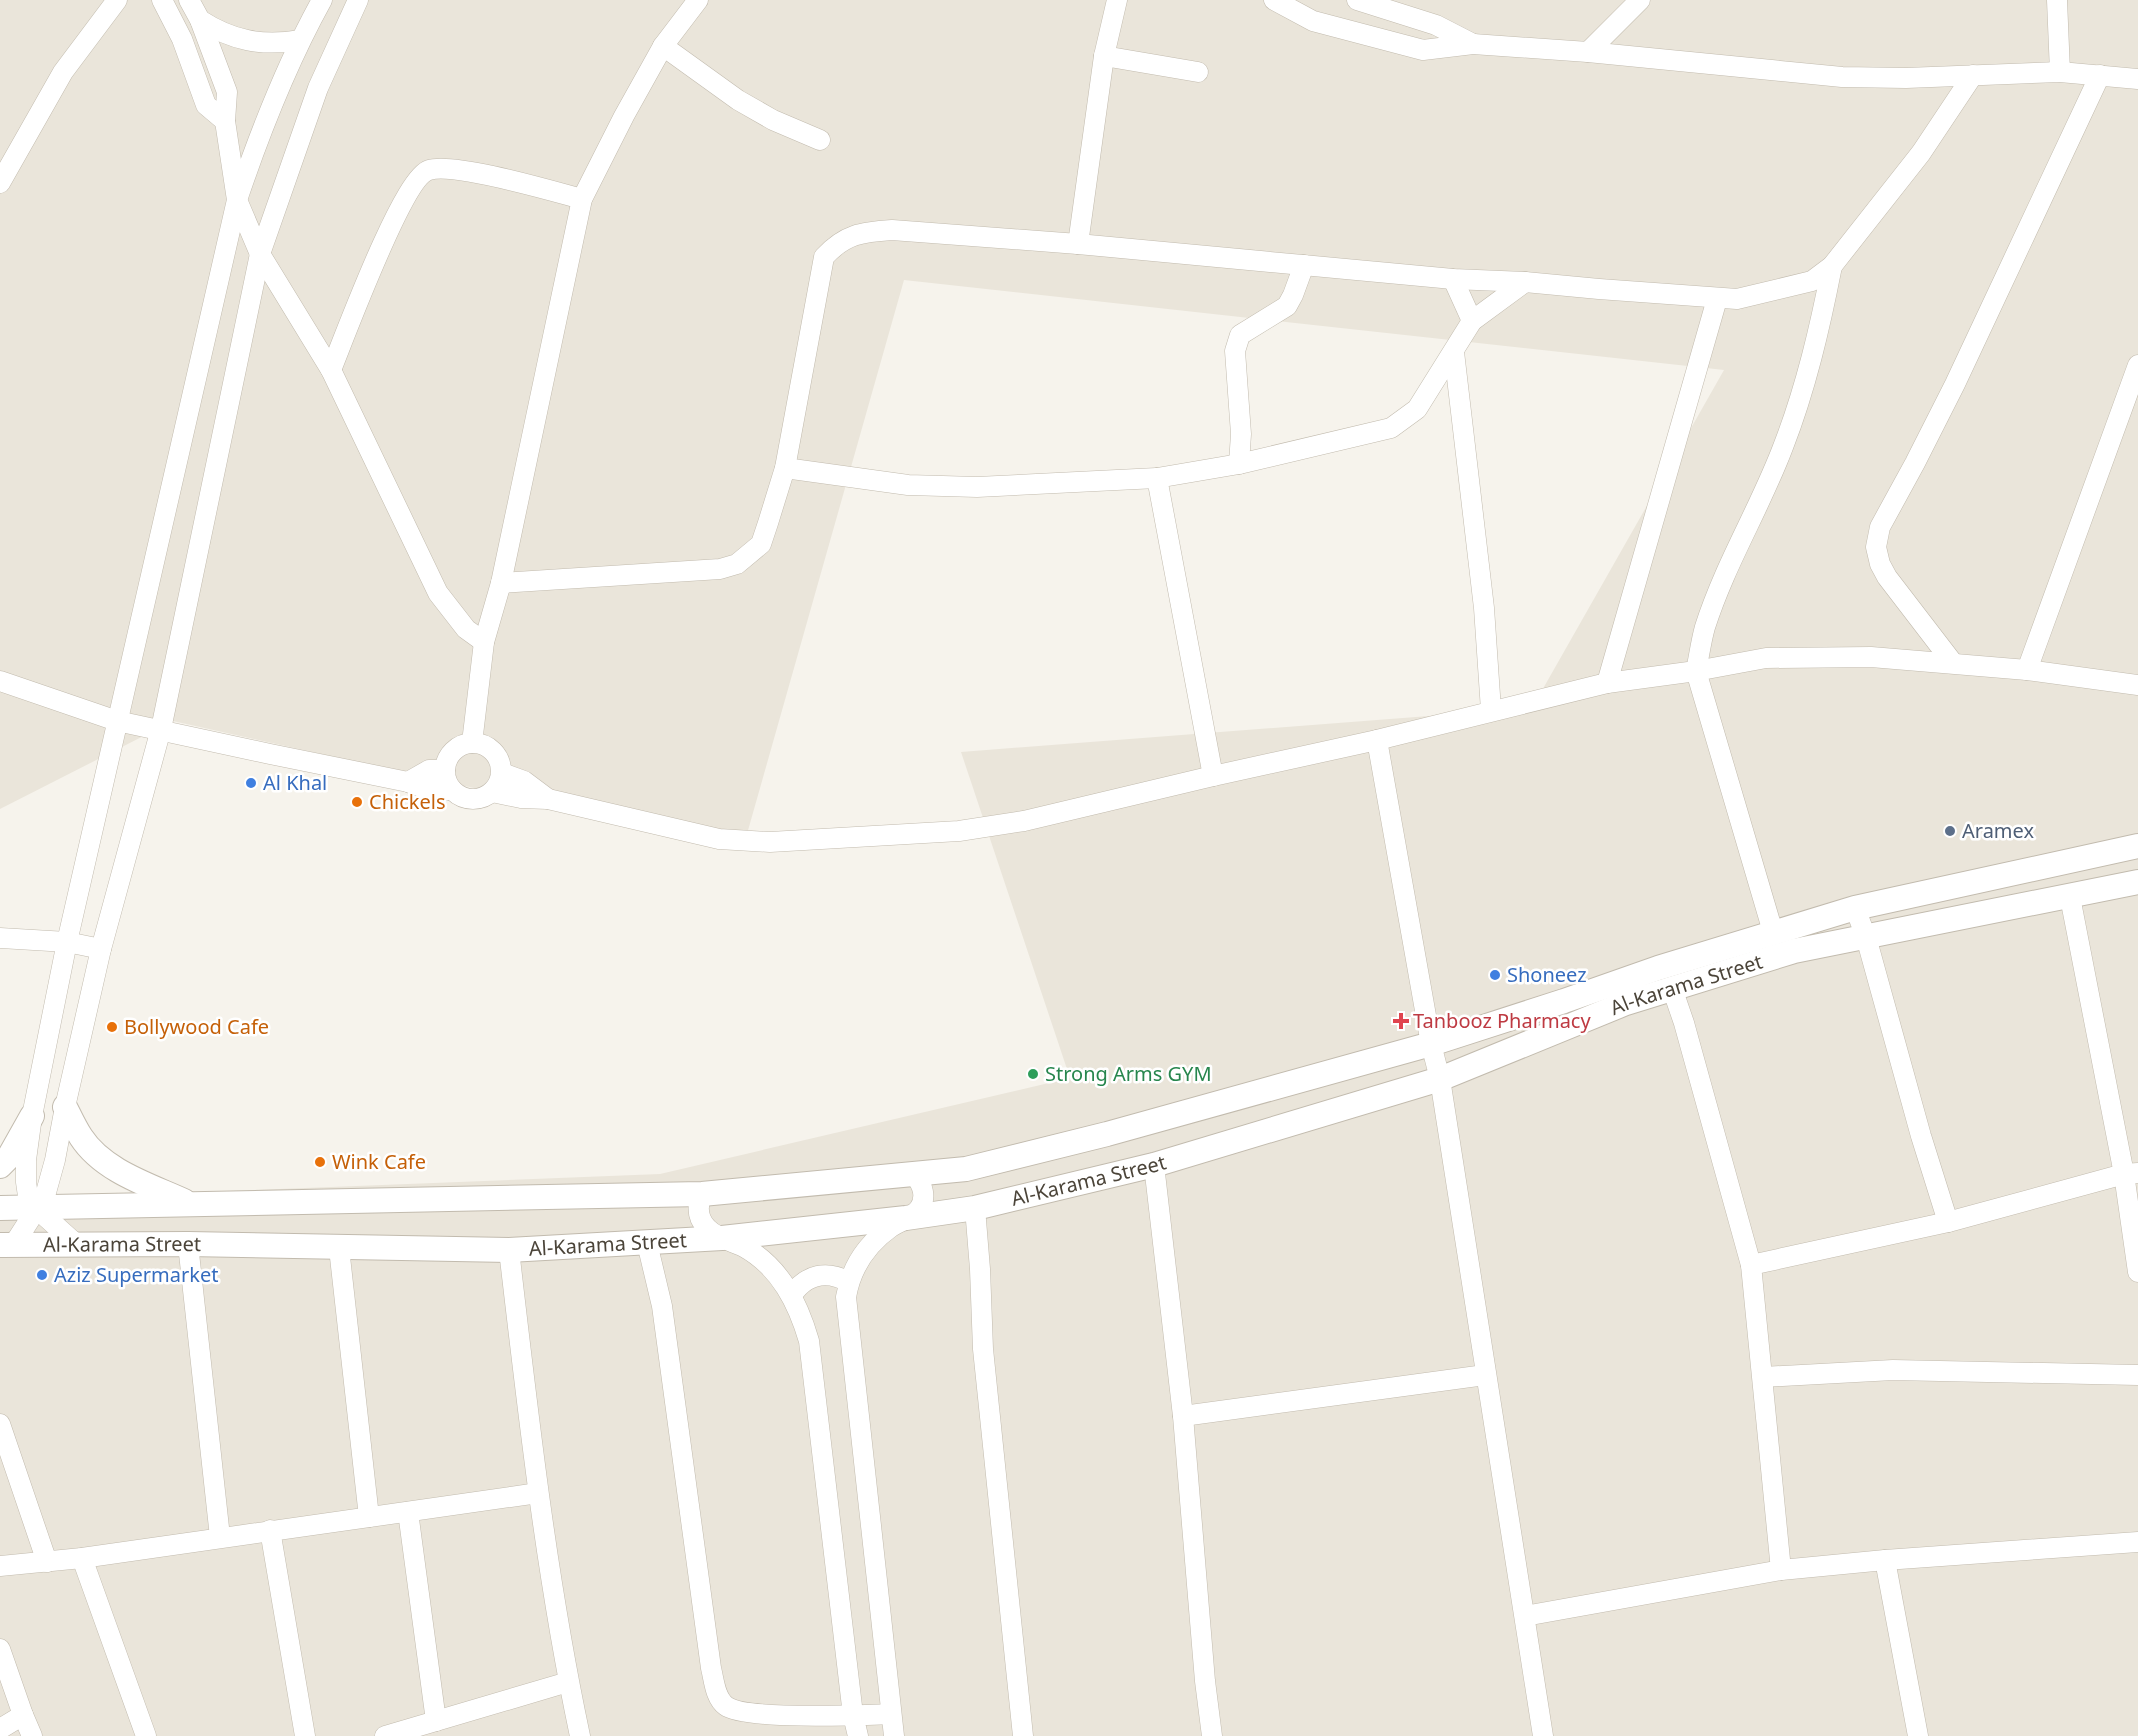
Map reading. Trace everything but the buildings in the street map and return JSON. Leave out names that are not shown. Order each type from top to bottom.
[{"type":"street","points":[[0,183],[63,72],[117,0]]},
{"type":"street","points":[[162,0],[182,39],[207,105],[225,121]]},
{"type":"street","points":[[189,0],[200,20],[226,92],[225,121],[237,200],[260,254],[331,370],[438,593],[466,628],[484,642]]},
{"type":"street","points":[[76,1244],[37,1209],[28,1196],[26,1160],[32,1116],[67,942],[237,200],[300,40],[322,0]]},
{"type":"street","points":[[7,1244],[45,1197],[51,1176],[101,949],[161,729],[260,254],[318,88],[358,0]]},
{"type":"street","points":[[471,743],[484,642],[501,583],[582,199],[663,46],[698,0]]},
{"type":"street","points":[[1078,243],[1104,56],[1117,0]]},
{"type":"street","points":[[1274,0],[1312,21],[1423,50],[1473,45],[1588,52],[1842,77],[1906,78],[2060,72],[2138,79]]},
{"type":"street","points":[[1358,0],[1436,25],[1473,45]]},
{"type":"street","points":[[1588,52],[1640,0]]},
{"type":"street","points":[[2058,0],[2060,72]]},
{"type":"street","points":[[200,20],[230,36],[247,41],[282,44],[300,40]]},
{"type":"street","points":[[663,46],[738,100],[773,120],[820,140]]},
{"type":"street","points":[[1104,56],[1198,72]]},
{"type":"street","points":[[501,583],[720,569],[737,564],[761,544],[785,468],[824,257],[836,244],[851,236],[868,231],[892,230],[1078,243],[1453,279],[1525,282],[1737,299],[1812,281],[1832,266],[1921,153],[1973,75]]},
{"type":"street","points":[[1953,663],[1887,577],[1880,564],[1876,548],[1880,527],[1955,384],[2100,75]]},
{"type":"street","points":[[331,370],[390,229],[404,200],[423,173],[430,169],[441,168],[482,174],[582,199]]},
{"type":"street","points":[[1239,464],[1241,434],[1236,351],[1240,335],[1287,306],[1304,265]]},
{"type":"street","points":[[1773,932],[1696,671],[1705,628],[1722,583],[1783,447],[1800,400],[1820,325],[1832,266]]},
{"type":"street","points":[[1453,279],[1472,321]]},
{"type":"street","points":[[785,468],[908,485],[977,488],[1157,478],[1239,464],[1391,429],[1417,409],[1472,321],[1525,282]]},
{"type":"street","points":[[1606,683],[1717,299]]},
{"type":"street","points":[[1454,352],[1484,608],[1491,710]]},
{"type":"street","points":[[2027,670],[2138,365]]},
{"type":"street","points":[[1157,478],[1213,776]]},
{"type":"street","points":[[492,792],[521,798],[548,799],[719,839],[770,842],[959,831],[1024,820],[1377,740],[1606,683],[1696,671],[1766,658],[1871,657],[2027,670],[2138,685]]},
{"type":"street","points":[[0,681],[117,720],[408,782],[418,787],[452,790]]},
{"type":"street","points":[[1377,740],[1431,1044],[1440,1079],[1543,1736]]},
{"type":"street","points":[[471,743],[483,745],[493,751],[500,761],[502,773],[499,783],[492,792],[483,798],[472,800],[461,797],[452,790],[446,781],[445,770],[447,760],[453,751],[471,743]]},
{"type":"street","points":[[408,782],[429,770],[445,770]]},
{"type":"street","points":[[502,773],[524,781],[548,799]]},
{"type":"street","name":"Al-Karama Street","points":[[0,1208],[702,1194],[966,1169],[1107,1134],[1431,1044],[1658,968],[1855,908],[2138,846]]},
{"type":"street","name":"Al-Karama Street","points":[[7,1244],[188,1244],[509,1250],[722,1238],[906,1218],[975,1208],[1154,1165],[1440,1079],[1626,1003],[1794,951],[2138,882]]},
{"type":"street","points":[[2070,897],[2131,1173],[2138,1272]]},
{"type":"street","points":[[1855,908],[1866,937],[1921,1136],[1948,1222]]},
{"type":"street","points":[[0,938],[67,942],[101,949]]},
{"type":"street","points":[[1672,988],[1684,1023],[1751,1265],[1781,1570]]},
{"type":"street","points":[[65,1107],[82,1138],[107,1164],[192,1205]]},
{"type":"street","points":[[0,1166],[9,1157],[32,1116]]},
{"type":"street","points":[[1154,1165],[1183,1416],[1205,1681],[1212,1736]]},
{"type":"street","points":[[1751,1265],[1948,1222],[2131,1173]]},
{"type":"street","points":[[894,1736],[846,1312],[849,1282],[867,1248],[892,1226],[913,1215],[922,1202],[922,1187],[914,1175]]},
{"type":"street","points":[[702,1194],[698,1207],[701,1221],[711,1232],[745,1247],[763,1261],[792,1295],[809,1341],[853,1715],[858,1736]]},
{"type":"street","points":[[975,1208],[983,1349],[1023,1736]]},
{"type":"street","points":[[647,1243],[662,1306],[710,1657],[717,1693],[726,1706],[763,1714],[891,1714]]},
{"type":"street","points":[[188,1244],[220,1537]]},
{"type":"street","points":[[339,1248],[369,1517]]},
{"type":"street","points":[[509,1250],[538,1493],[568,1682],[580,1736]]},
{"type":"street","points":[[792,1295],[804,1281],[822,1274],[849,1282]]},
{"type":"street","points":[[1763,1377],[1893,1370],[2138,1375]]},
{"type":"street","points":[[1183,1416],[1485,1375]]},
{"type":"street","points":[[0,1424],[47,1562]]},
{"type":"street","points":[[0,1566],[82,1558],[538,1493]]},
{"type":"street","points":[[408,1512],[436,1720]]},
{"type":"street","points":[[270,1530],[304,1736]]},
{"type":"street","points":[[1525,1616],[1781,1570],[1885,1560],[2138,1542]]},
{"type":"street","points":[[82,1558],[146,1736]]},
{"type":"street","points":[[1885,1560],[1917,1736]]},
{"type":"street","points":[[0,1649],[32,1736]]},
{"type":"street","points":[[385,1736],[568,1682]]},
{"type":"street","points":[[0,1729],[23,1715]]},
{"type":"shaded area","points":[[0,0],[2138,0],[2138,1736],[0,1736],[0,1200],[660,1174],[1070,1078],[961,752],[1532,708],[1724,370],[904,280],[743,848],[173,721],[0,809]]},
{"type":"place","name":"Al Khal","points":[[251,783]]},
{"type":"place","name":"Chickels","points":[[357,802]]},
{"type":"place","name":"Aramex","points":[[1950,831]]},
{"type":"place","name":"Shoneez","points":[[1495,975]]},
{"type":"place","name":"Tanbooz Pharmacy","points":[[1401,1021]]},
{"type":"place","name":"Bollywood Cafe","points":[[112,1027]]},
{"type":"place","name":"Strong Arms GYM","points":[[1033,1074]]},
{"type":"place","name":"Wink Cafe","points":[[320,1162]]},
{"type":"place","name":"Aziz Supermarket","points":[[42,1275]]}]
